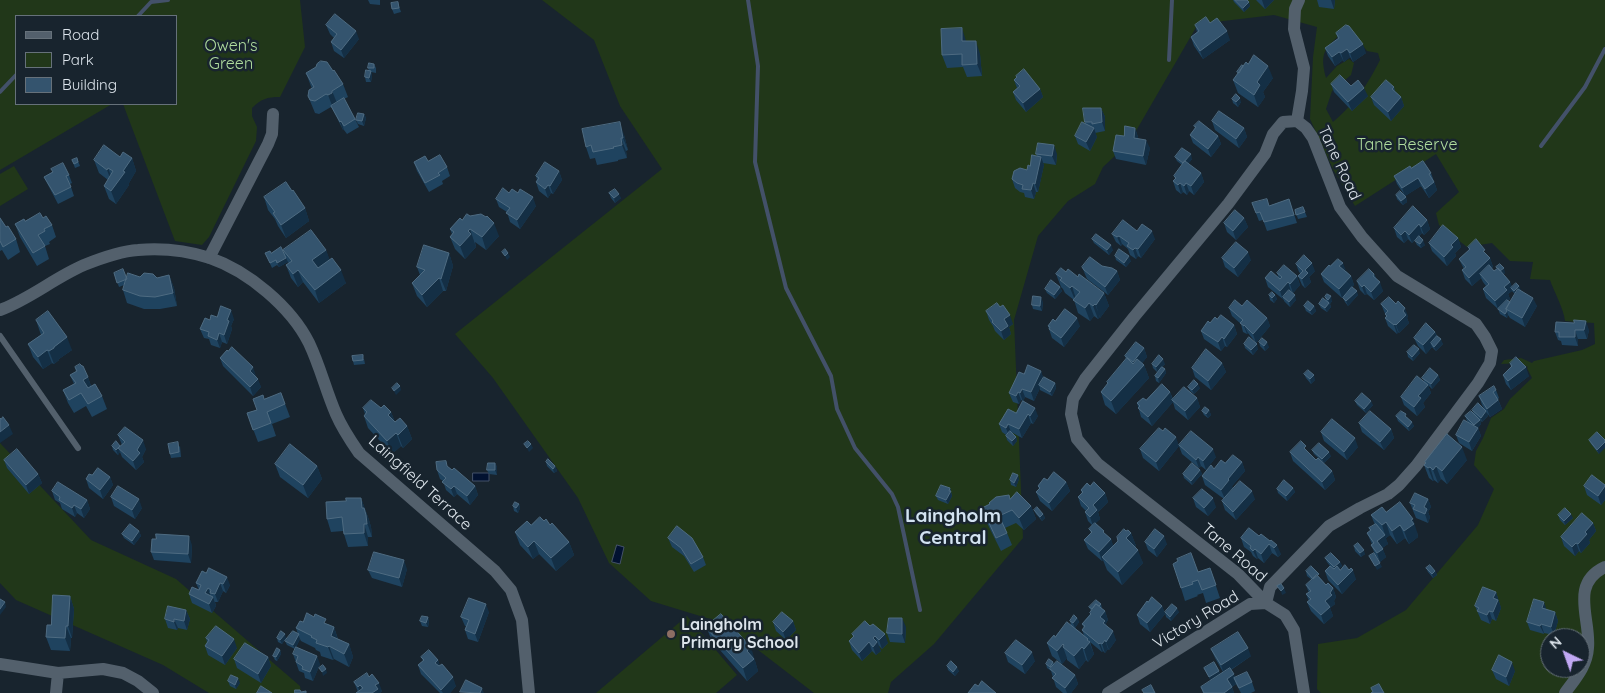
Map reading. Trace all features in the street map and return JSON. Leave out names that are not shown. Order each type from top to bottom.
[{"type":"street","name":"Tane Road","points":[[1297,121],[1304,68],[1294,29],[1295,9],[1299,0]]},
{"type":"street","points":[[209,258],[268,144],[272,134],[273,114]]},
{"type":"street","name":"Tane Road","points":[[1297,121],[1306,128],[1313,138],[1340,207],[1362,237],[1397,276],[1476,324],[1485,336],[1492,351],[1490,363],[1478,383],[1399,486],[1329,526],[1270,587],[1266,603],[1238,574],[1098,464],[1077,439],[1071,414],[1073,399],[1085,380],[1134,317],[1228,204],[1265,154],[1273,134],[1283,122],[1297,121]]},
{"type":"street","name":"Laingfield Terrace","points":[[0,310],[16,304],[83,265],[108,256],[137,250],[173,251],[209,258],[230,267],[270,294],[299,327],[308,343],[336,415],[346,435],[359,453],[495,571],[511,590],[522,620],[530,693]]},
{"type":"street","points":[[1565,693],[1582,670],[1588,649],[1584,595],[1590,578],[1605,567]]},
{"type":"street","name":"Victory Road","points":[[1108,693],[1250,604],[1266,603],[1285,615],[1294,630],[1304,693]]},
{"type":"street","points":[[0,664],[58,673],[102,670],[123,673],[138,681],[153,693]]},
{"type":"street","points":[[56,693],[58,673]]},
{"type":"lane","points":[[0,336],[78,448]]},
{"type":"green space","name":"Owen's Green","points":[[0,0],[300,0],[305,47],[280,97],[264,99],[252,108],[252,116],[257,127],[256,141],[209,237],[202,245],[175,241],[123,105],[178,105],[178,15],[15,15],[15,105],[110,105],[0,170]]},
{"type":"green space","name":"Tane Reserve","points":[[542,0],[1605,0],[1605,693],[1321,693],[1317,689],[1318,644],[1357,638],[1406,610],[1478,525],[1494,489],[1474,465],[1476,451],[1491,418],[1504,409],[1510,399],[1532,378],[1528,367],[1520,363],[1501,364],[1504,360],[1521,358],[1532,363],[1582,350],[1595,344],[1594,323],[1565,321],[1550,280],[1530,279],[1533,262],[1510,261],[1492,243],[1467,247],[1439,225],[1436,213],[1459,192],[1436,154],[1355,206],[1334,171],[1310,119],[1313,57],[1317,27],[1274,15],[1198,24],[1129,143],[1103,167],[1095,184],[1068,201],[1038,236],[1014,320],[1023,538],[934,644],[891,682],[888,693],[814,693],[723,623],[651,601],[609,563],[578,498],[493,378],[455,334],[662,169],[620,106],[594,40]],"holes":[[[1341,34],[1355,36],[1367,51],[1378,53],[1380,60],[1360,94],[1333,122],[1326,109],[1332,91],[1351,75],[1354,63],[1349,59],[1337,66],[1326,78],[1323,64],[1324,53],[1330,44]]]},
{"type":"green space","points":[[14,166],[28,189],[0,206],[0,174]]},
{"type":"green space","points":[[0,443],[91,540],[176,579],[300,686],[301,693],[209,693],[163,665],[16,600],[0,583]]},
{"type":"green space","points":[[687,616],[737,675],[716,693],[596,693]]},
{"type":"water","points":[[473,473],[489,473],[489,481],[473,481]]},
{"type":"water","points":[[617,545],[624,547],[620,564],[612,562]]},
{"type":"building","points":[[1235,0],[1247,0],[1249,2],[1243,8]]},
{"type":"building","points":[[398,2],[399,8],[392,9],[391,3]]},
{"type":"building","points":[[335,14],[356,31],[341,50],[331,42],[337,34],[326,25]]},
{"type":"building","points":[[1206,17],[1210,23],[1217,18],[1227,31],[1200,51],[1191,37],[1199,31],[1195,25]]},
{"type":"building","points":[[1346,25],[1349,26],[1363,44],[1350,53],[1347,49],[1332,57],[1325,48],[1339,38],[1336,33]]},
{"type":"building","points":[[962,28],[962,41],[976,41],[977,64],[962,65],[962,54],[942,55],[941,29]]},
{"type":"building","points":[[1254,55],[1268,66],[1257,82],[1260,85],[1254,95],[1233,80],[1246,62],[1248,64]]},
{"type":"building","points":[[321,61],[327,62],[343,84],[328,95],[326,94],[315,101],[310,100],[308,96],[309,90],[314,87],[306,73],[316,67]]},
{"type":"building","points":[[369,63],[374,64],[374,68],[368,68]]},
{"type":"building","points":[[1024,69],[1040,89],[1023,103],[1013,92],[1020,86],[1014,80]]},
{"type":"building","points":[[366,70],[371,71],[369,78],[365,77]]},
{"type":"building","points":[[1340,75],[1351,86],[1358,80],[1364,88],[1348,102],[1331,84]]},
{"type":"building","points":[[1386,80],[1401,97],[1388,112],[1371,97]]},
{"type":"building","points":[[1236,94],[1240,98],[1236,102],[1232,99]]},
{"type":"building","points":[[344,98],[355,119],[344,126],[331,106]]},
{"type":"building","points":[[1083,108],[1101,108],[1102,122],[1092,124],[1092,122],[1085,122]]},
{"type":"building","points":[[1219,111],[1244,128],[1236,139],[1212,121]]},
{"type":"building","points":[[358,113],[364,114],[362,121],[356,120]]},
{"type":"building","points":[[1199,121],[1218,136],[1208,149],[1190,135],[1196,127],[1194,126]]},
{"type":"building","points":[[620,122],[623,138],[621,138],[622,145],[593,152],[591,145],[586,147],[582,129]]},
{"type":"building","points":[[1082,122],[1094,128],[1086,142],[1075,136]]},
{"type":"building","points":[[1125,126],[1135,128],[1134,138],[1146,140],[1143,156],[1113,151],[1116,135],[1124,136]]},
{"type":"building","points":[[1038,143],[1054,145],[1052,156],[1036,154]]},
{"type":"building","points":[[104,145],[120,157],[123,152],[132,158],[123,171],[125,172],[111,191],[104,186],[113,171],[108,168],[107,170],[94,160]]},
{"type":"building","points":[[1182,148],[1191,154],[1183,163],[1175,157]]},
{"type":"building","points":[[440,155],[447,167],[438,173],[440,175],[425,183],[414,162],[425,156],[428,161]]},
{"type":"building","points":[[1032,155],[1041,157],[1035,184],[1033,183],[1031,190],[1022,189],[1023,185],[1012,179],[1014,171],[1020,168],[1027,170],[1028,165],[1030,166]]},
{"type":"building","points":[[77,158],[78,162],[74,164],[72,160]]},
{"type":"building","points":[[1185,161],[1201,173],[1191,186],[1186,183],[1184,186],[1180,183],[1178,185],[1173,181],[1176,178],[1174,176]]},
{"type":"building","points":[[1423,161],[1431,173],[1429,174],[1434,182],[1425,189],[1418,178],[1402,188],[1394,176],[1410,166],[1411,168]]},
{"type":"building","points":[[545,162],[559,171],[550,186],[548,185],[545,189],[536,182],[539,178],[536,176]]},
{"type":"building","points":[[63,163],[69,175],[66,176],[71,187],[55,195],[44,177],[53,172],[51,169]]},
{"type":"building","points":[[286,182],[305,208],[281,225],[273,213],[275,212],[264,197]]},
{"type":"building","points":[[503,188],[509,193],[512,189],[518,193],[520,189],[533,197],[517,220],[506,213],[510,208],[496,199]]},
{"type":"building","points":[[615,189],[619,194],[614,198],[609,193]]},
{"type":"building","points":[[1400,191],[1406,197],[1401,201],[1396,195]]},
{"type":"building","points":[[1267,199],[1269,206],[1289,199],[1294,215],[1264,222],[1260,212],[1256,213],[1252,203]]},
{"type":"building","points":[[1413,206],[1427,220],[1421,227],[1419,224],[1409,235],[1405,231],[1401,235],[1394,228]]},
{"type":"building","points":[[1303,207],[1305,212],[1296,215],[1295,210]]},
{"type":"building","points":[[1235,210],[1244,218],[1233,231],[1224,223]]},
{"type":"building","points":[[40,213],[43,218],[46,216],[52,225],[38,235],[45,246],[33,253],[15,224]]},
{"type":"building","points":[[467,214],[470,216],[481,214],[487,216],[494,223],[482,237],[470,229],[468,231],[471,234],[460,246],[450,237],[454,232],[450,229],[460,218],[462,220]]},
{"type":"building","points":[[0,218],[6,227],[8,226],[16,239],[3,247],[0,241]]},
{"type":"building","points":[[1123,220],[1137,231],[1142,224],[1152,231],[1138,249],[1135,248],[1133,250],[1127,246],[1129,243],[1119,236],[1117,237],[1112,234]]},
{"type":"building","points":[[1443,225],[1458,238],[1444,257],[1429,243]]},
{"type":"building","points":[[311,230],[326,250],[312,260],[318,268],[332,258],[341,270],[315,290],[298,270],[293,274],[286,265],[292,261],[283,250]]},
{"type":"building","points":[[1096,234],[1111,245],[1107,250],[1092,239]]},
{"type":"building","points":[[1419,236],[1423,240],[1420,244],[1415,241]]},
{"type":"building","points":[[1476,239],[1490,258],[1469,278],[1462,270],[1466,267],[1459,259],[1470,249],[1468,247]]},
{"type":"building","points":[[1236,242],[1248,252],[1234,268],[1222,258]]},
{"type":"building","points":[[424,245],[449,253],[441,279],[439,278],[422,295],[412,283],[425,270],[417,267]]},
{"type":"building","points":[[281,247],[286,258],[277,263],[276,260],[270,263],[265,253],[270,251],[271,253]]},
{"type":"building","points":[[505,249],[508,253],[505,256],[502,252]]},
{"type":"building","points":[[1119,249],[1129,256],[1124,263],[1115,256]]},
{"type":"building","points":[[1304,255],[1312,263],[1305,270],[1308,273],[1302,279],[1298,276],[1303,271],[1296,264]]},
{"type":"building","points":[[1090,257],[1102,266],[1117,271],[1105,287],[1082,267]]},
{"type":"building","points":[[1338,259],[1343,263],[1339,266],[1351,276],[1339,289],[1321,274]]},
{"type":"building","points":[[1500,264],[1504,268],[1500,271],[1496,267]]},
{"type":"building","points":[[1284,265],[1297,276],[1280,291],[1265,278],[1271,271],[1280,279],[1282,277],[1277,273]]},
{"type":"building","points":[[1489,265],[1494,271],[1498,268],[1510,282],[1504,287],[1507,290],[1495,301],[1483,289],[1489,284],[1480,274]]},
{"type":"building","points":[[1061,268],[1066,272],[1068,269],[1078,277],[1079,274],[1104,293],[1096,305],[1093,306],[1089,303],[1085,308],[1073,300],[1080,292],[1072,286],[1070,288],[1060,280],[1062,278],[1056,274]]},
{"type":"building","points":[[123,269],[127,279],[117,283],[114,273]]},
{"type":"building","points":[[1369,269],[1380,282],[1371,292],[1364,285],[1362,287],[1357,281]]},
{"type":"building","points":[[128,273],[140,277],[144,273],[153,274],[157,278],[169,275],[173,293],[155,297],[140,296],[123,290]]},
{"type":"building","points":[[1051,280],[1060,287],[1054,295],[1045,289]]},
{"type":"building","points":[[1516,283],[1519,286],[1514,291],[1511,288]]},
{"type":"building","points":[[1352,287],[1357,291],[1346,301],[1343,298]]},
{"type":"building","points":[[1518,289],[1533,298],[1522,318],[1506,309]]},
{"type":"building","points":[[1289,290],[1295,295],[1289,302],[1283,297]]},
{"type":"building","points":[[1272,292],[1275,295],[1272,298],[1269,295]]},
{"type":"building","points":[[1327,294],[1331,296],[1328,300],[1325,297]]},
{"type":"building","points":[[1033,296],[1041,297],[1040,306],[1032,305]]},
{"type":"building","points":[[1389,297],[1396,304],[1398,301],[1405,308],[1403,311],[1406,315],[1396,325],[1385,318],[1387,316],[1385,314],[1388,311],[1381,304]]},
{"type":"building","points":[[1323,298],[1329,303],[1325,308],[1319,304]]},
{"type":"building","points":[[1235,300],[1242,306],[1247,300],[1267,318],[1253,334],[1240,323],[1243,320],[1229,308]]},
{"type":"building","points":[[1507,300],[1510,302],[1505,314],[1498,309]]},
{"type":"building","points":[[1308,301],[1314,306],[1310,311],[1304,306]]},
{"type":"building","points":[[997,303],[1000,307],[1003,305],[1010,315],[1004,319],[1008,326],[1001,331],[992,322],[986,311]]},
{"type":"building","points":[[221,306],[231,310],[224,335],[219,333],[217,340],[208,336],[209,332],[200,329],[205,318],[210,320],[211,315],[217,317]]},
{"type":"building","points":[[1065,309],[1077,318],[1061,338],[1049,329],[1050,327],[1048,326]]},
{"type":"building","points":[[48,311],[67,337],[54,348],[49,351],[47,350],[38,357],[28,344],[44,333],[36,320]]},
{"type":"building","points":[[1221,315],[1234,325],[1224,339],[1222,337],[1218,342],[1201,331],[1208,321],[1210,323],[1215,317],[1217,319]]},
{"type":"building","points":[[1574,320],[1586,321],[1584,330],[1575,330],[1575,337],[1559,337],[1559,332],[1555,332],[1556,322],[1574,323]]},
{"type":"building","points":[[1426,323],[1435,332],[1423,345],[1414,338]]},
{"type":"building","points":[[1437,336],[1441,339],[1434,347],[1431,343]]},
{"type":"building","points":[[1249,337],[1257,344],[1251,350],[1244,344]]},
{"type":"building","points":[[1262,338],[1267,342],[1264,346],[1259,342]]},
{"type":"building","points":[[1136,342],[1144,348],[1133,362],[1125,356]]},
{"type":"building","points":[[1414,345],[1419,349],[1412,357],[1407,352]]},
{"type":"building","points":[[232,347],[253,367],[250,371],[258,379],[250,387],[220,358]]},
{"type":"building","points":[[1206,349],[1222,363],[1208,381],[1192,368]]},
{"type":"building","points":[[363,355],[363,360],[353,361],[352,356]]},
{"type":"building","points":[[1159,355],[1163,359],[1156,367],[1152,364]]},
{"type":"building","points":[[1516,357],[1526,367],[1508,381],[1503,375],[1512,366],[1510,363]]},
{"type":"building","points":[[1127,358],[1133,364],[1137,359],[1144,365],[1111,401],[1101,392]]},
{"type":"building","points":[[80,364],[83,366],[88,377],[83,380],[88,388],[95,384],[102,396],[88,404],[81,393],[69,400],[63,390],[76,383],[70,375],[77,371],[75,367]]},
{"type":"building","points":[[1028,365],[1041,371],[1031,392],[1022,389],[1016,396],[1009,393],[1019,372],[1024,374]]},
{"type":"building","points":[[1162,367],[1165,369],[1158,378],[1155,376]]},
{"type":"building","points":[[1430,368],[1438,375],[1431,384],[1422,378]]},
{"type":"building","points":[[1308,370],[1314,375],[1310,379],[1304,374]]},
{"type":"building","points":[[1417,376],[1428,385],[1418,396],[1421,398],[1414,407],[1401,397]]},
{"type":"building","points":[[1044,377],[1055,383],[1050,392],[1039,385]]},
{"type":"building","points":[[1194,380],[1198,384],[1192,390],[1188,387]]},
{"type":"building","points":[[397,383],[400,386],[394,391],[392,388]]},
{"type":"building","points":[[1162,384],[1170,392],[1148,417],[1138,408],[1140,406],[1137,403],[1143,398],[1146,400]]},
{"type":"building","points":[[1494,386],[1496,390],[1493,392],[1498,400],[1487,409],[1479,396]]},
{"type":"building","points":[[1184,387],[1197,398],[1185,411],[1172,400]]},
{"type":"building","points":[[281,393],[285,404],[267,412],[271,423],[253,430],[247,413],[257,410],[253,399],[263,395],[264,399]]},
{"type":"building","points":[[1362,393],[1371,401],[1364,409],[1355,401]]},
{"type":"building","points":[[371,400],[381,408],[384,405],[391,412],[388,415],[395,422],[400,418],[407,426],[398,435],[396,433],[387,441],[364,416],[367,412],[363,408]]},
{"type":"building","points":[[1023,401],[1035,408],[1030,416],[1028,414],[1019,429],[1008,424],[1006,428],[999,424],[1008,409],[1016,413]]},
{"type":"building","points":[[1478,403],[1486,411],[1481,418],[1472,410]]},
{"type":"building","points":[[1205,407],[1209,410],[1206,414],[1202,411]]},
{"type":"building","points":[[1370,411],[1391,429],[1380,442],[1359,423]]},
{"type":"building","points":[[1401,411],[1412,422],[1408,427],[1396,416]]},
{"type":"building","points":[[1471,411],[1480,420],[1474,425],[1465,416]]},
{"type":"building","points":[[3,417],[9,425],[0,432],[0,418]]},
{"type":"building","points":[[1332,419],[1355,438],[1344,452],[1321,432]]},
{"type":"building","points":[[1464,420],[1478,428],[1469,442],[1456,435]]},
{"type":"building","points":[[125,427],[143,440],[137,450],[140,453],[133,461],[118,448],[125,442],[118,435]]},
{"type":"building","points":[[1159,428],[1163,431],[1165,428],[1176,437],[1156,462],[1140,449]]},
{"type":"building","points":[[1010,431],[1016,437],[1012,441],[1006,436]]},
{"type":"building","points":[[1191,431],[1213,449],[1203,461],[1198,457],[1196,460],[1179,445]]},
{"type":"building","points":[[1597,432],[1605,442],[1597,450],[1589,440]]},
{"type":"building","points":[[1447,434],[1462,447],[1442,471],[1436,466],[1433,470],[1430,467],[1428,468],[1424,465],[1425,462]]},
{"type":"building","points":[[116,441],[120,446],[116,450],[112,446]]},
{"type":"building","points":[[528,441],[531,444],[527,448],[524,444]]},
{"type":"building","points":[[1301,441],[1306,446],[1304,448],[1316,460],[1318,458],[1332,471],[1322,482],[1290,452]]},
{"type":"building","points":[[178,442],[179,452],[170,454],[168,444]]},
{"type":"building","points":[[1319,443],[1329,452],[1322,459],[1312,450]]},
{"type":"building","points":[[290,444],[317,466],[303,485],[275,464]]},
{"type":"building","points":[[17,449],[38,474],[26,485],[4,460]]},
{"type":"building","points":[[1233,455],[1242,462],[1221,490],[1202,476],[1211,465],[1214,469],[1221,460],[1225,463]]},
{"type":"building","points":[[548,459],[555,466],[553,469],[546,462]]},
{"type":"building","points":[[446,461],[447,466],[452,470],[454,468],[475,486],[467,496],[454,486],[451,489],[442,482],[446,478],[437,470],[436,462]]},
{"type":"building","points":[[488,463],[495,463],[495,470],[487,470]]},
{"type":"building","points":[[1192,463],[1200,470],[1191,481],[1183,474]]},
{"type":"building","points":[[98,468],[110,477],[100,490],[86,479],[89,474],[92,475]]},
{"type":"building","points":[[1054,472],[1066,482],[1049,503],[1036,492],[1044,478],[1047,480]]},
{"type":"building","points":[[1013,473],[1018,475],[1014,483],[1010,480]]},
{"type":"building","points":[[1592,475],[1605,485],[1598,496],[1584,486]]},
{"type":"building","points":[[1284,480],[1293,488],[1286,496],[1277,489]]},
{"type":"building","points":[[1240,481],[1252,491],[1233,512],[1222,501]]},
{"type":"building","points":[[58,482],[87,500],[81,509],[74,505],[72,508],[59,500],[60,497],[52,491]]},
{"type":"building","points":[[1094,482],[1105,493],[1093,505],[1097,510],[1090,517],[1085,512],[1089,508],[1078,497],[1083,492],[1081,490],[1087,483],[1090,486]]},
{"type":"building","points":[[941,485],[950,488],[949,491],[951,491],[946,500],[936,496]]},
{"type":"building","points":[[118,486],[139,499],[132,510],[111,497]]},
{"type":"building","points":[[1202,489],[1213,498],[1204,508],[1193,498]]},
{"type":"building","points":[[1017,492],[1031,506],[1019,518],[1012,510],[999,516],[1007,533],[996,538],[982,508],[990,504],[996,497],[1009,495],[1010,499]]},
{"type":"building","points":[[1415,493],[1428,499],[1424,507],[1427,509],[1425,514],[1413,509],[1415,505],[1410,503]]},
{"type":"building","points":[[346,498],[361,498],[367,524],[364,524],[364,533],[344,534],[342,517],[327,519],[326,502],[346,501]]},
{"type":"building","points":[[515,502],[519,504],[516,508],[513,506]]},
{"type":"building","points":[[1400,502],[1413,519],[1411,520],[1414,524],[1404,531],[1400,525],[1392,531],[1386,522],[1382,525],[1371,515],[1382,507],[1386,512]]},
{"type":"building","points":[[1037,507],[1043,514],[1040,517],[1034,510]]},
{"type":"building","points":[[1565,508],[1571,514],[1564,521],[1558,515]]},
{"type":"building","points":[[1582,513],[1593,523],[1585,532],[1587,534],[1578,544],[1576,543],[1572,547],[1561,537]]},
{"type":"building","points":[[540,517],[544,521],[546,519],[550,525],[552,523],[569,542],[551,558],[534,541],[528,547],[515,532],[527,521],[531,525]]},
{"type":"building","points":[[1095,523],[1111,539],[1099,552],[1084,540],[1092,532],[1089,529]]},
{"type":"building","points":[[130,524],[139,531],[132,541],[122,534]]},
{"type":"building","points":[[1376,524],[1385,535],[1377,541],[1383,549],[1377,553],[1371,545],[1374,543],[1367,533],[1371,530],[1369,528]]},
{"type":"building","points":[[677,526],[692,538],[703,557],[691,564],[681,548],[668,538]]},
{"type":"building","points":[[1249,528],[1259,536],[1261,534],[1277,545],[1274,548],[1269,544],[1261,554],[1255,549],[1253,551],[1250,548],[1251,546],[1241,538]]},
{"type":"building","points":[[1124,529],[1131,533],[1126,538],[1138,550],[1118,572],[1102,557],[1118,541],[1117,537]]},
{"type":"building","points":[[1155,529],[1164,536],[1154,549],[1145,542]]},
{"type":"building","points":[[156,534],[189,536],[188,554],[151,552],[152,539],[156,539]]},
{"type":"building","points":[[1358,543],[1364,550],[1360,553],[1354,546]]},
{"type":"building","points":[[374,552],[404,560],[399,578],[368,570]]},
{"type":"building","points":[[1191,553],[1198,572],[1210,568],[1216,585],[1202,590],[1198,580],[1181,588],[1173,564],[1178,561],[1177,559]]},
{"type":"building","points":[[1331,553],[1340,562],[1334,567],[1325,558]]},
{"type":"building","points":[[1374,553],[1380,563],[1375,566],[1369,556]]},
{"type":"building","points":[[1345,565],[1349,570],[1351,568],[1353,570],[1338,585],[1325,571],[1330,566],[1334,569],[1337,566],[1340,570]]},
{"type":"building","points":[[1430,565],[1435,571],[1432,574],[1426,568]]},
{"type":"building","points":[[1311,566],[1319,574],[1313,579],[1306,571]]},
{"type":"building","points":[[209,568],[227,577],[223,584],[220,583],[215,594],[210,593],[211,590],[208,588],[205,593],[213,597],[209,604],[189,594],[192,587],[199,590],[201,585],[196,583],[202,571],[206,573]]},
{"type":"building","points":[[1317,575],[1326,585],[1328,583],[1333,588],[1330,593],[1332,595],[1325,601],[1330,607],[1321,615],[1307,602],[1311,599],[1306,594],[1311,591],[1306,585]]},
{"type":"building","points":[[1281,584],[1284,588],[1281,591],[1277,586]]},
{"type":"building","points":[[1483,587],[1496,592],[1493,598],[1498,600],[1493,612],[1489,611],[1487,615],[1477,611],[1479,608],[1475,606]]},
{"type":"building","points":[[53,595],[70,596],[68,626],[66,626],[65,638],[46,637],[47,625],[51,625]]},
{"type":"building","points":[[1152,597],[1162,606],[1147,623],[1137,615]]},
{"type":"building","points":[[469,598],[486,604],[475,634],[465,630],[469,620],[461,617]]},
{"type":"building","points":[[0,599],[5,602],[0,609]]},
{"type":"building","points":[[1534,599],[1544,602],[1542,608],[1555,612],[1551,627],[1527,622]]},
{"type":"building","points":[[1096,600],[1101,604],[1099,606],[1096,604],[1092,609],[1089,607]]},
{"type":"building","points":[[1096,604],[1105,611],[1100,617],[1105,621],[1103,623],[1113,631],[1106,642],[1105,640],[1102,644],[1099,644],[1082,630],[1085,626],[1082,624],[1091,614]]},
{"type":"building","points":[[1172,604],[1177,608],[1170,617],[1165,612]]},
{"type":"building","points":[[168,606],[186,610],[184,621],[174,619],[174,622],[165,619]]},
{"type":"building","points":[[782,612],[793,621],[783,632],[773,622]]},
{"type":"building","points":[[307,613],[314,617],[315,614],[326,619],[324,623],[334,627],[331,636],[349,644],[344,654],[329,646],[316,643],[317,640],[312,636],[296,628],[300,621],[303,622]]},
{"type":"building","points":[[721,614],[751,647],[747,651],[754,659],[743,668],[707,629],[709,624]]},
{"type":"building","points":[[1074,615],[1077,618],[1073,623],[1070,621]]},
{"type":"building","points":[[422,616],[428,617],[426,623],[420,621]]},
{"type":"building","points":[[889,618],[902,618],[902,634],[887,633]]},
{"type":"building","points":[[865,621],[870,626],[873,624],[885,634],[879,640],[875,636],[873,638],[877,642],[873,647],[869,642],[859,653],[849,641],[854,636],[852,634]]},
{"type":"building","points":[[1067,622],[1090,642],[1084,649],[1082,647],[1074,656],[1063,647],[1063,644],[1057,651],[1047,643],[1054,635],[1055,637]]},
{"type":"building","points":[[216,626],[234,639],[222,656],[205,646],[209,640],[206,638]]},
{"type":"building","points":[[281,631],[285,634],[280,640],[277,638]]},
{"type":"building","points":[[293,631],[299,634],[293,645],[285,641]]},
{"type":"building","points":[[1238,632],[1248,648],[1221,665],[1211,649]]},
{"type":"building","points":[[1016,640],[1032,652],[1022,665],[1005,653]]},
{"type":"building","points":[[245,643],[268,657],[258,674],[234,659]]},
{"type":"building","points":[[296,647],[317,656],[310,672],[302,669],[303,667],[296,662],[298,656],[293,654]]},
{"type":"building","points":[[277,648],[280,650],[276,657],[273,656]]},
{"type":"building","points":[[429,650],[438,660],[435,663],[439,666],[442,664],[453,677],[441,690],[418,665],[424,660],[421,657]]},
{"type":"building","points":[[1499,655],[1512,662],[1506,677],[1492,670]]},
{"type":"building","points":[[1049,659],[1053,662],[1050,667],[1046,664]]},
{"type":"building","points":[[951,661],[957,667],[953,672],[947,666]]},
{"type":"building","points":[[1057,661],[1075,675],[1065,688],[1052,678],[1056,674],[1050,669]]},
{"type":"building","points":[[1214,662],[1219,671],[1209,677],[1204,668]]},
{"type":"building","points":[[323,665],[326,669],[322,672],[319,668]]},
{"type":"building","points":[[1230,668],[1234,674],[1227,679],[1232,687],[1224,693],[1204,693],[1201,687]]},
{"type":"building","points":[[1247,672],[1252,682],[1239,688],[1234,678]]},
{"type":"building","points":[[367,673],[369,677],[372,674],[379,683],[375,685],[378,689],[372,693],[356,693],[363,688],[360,685],[358,687],[354,682]]},
{"type":"building","points":[[231,675],[238,678],[235,685],[228,681]]},
{"type":"building","points":[[466,680],[482,688],[480,693],[460,692]]},
{"type":"building","points":[[982,681],[996,693],[968,693],[975,684],[978,686]]},
{"type":"building","points":[[1379,684],[1384,693],[1371,693],[1373,692],[1371,688]]},
{"type":"building","points":[[1151,685],[1155,693],[1144,693],[1142,690]]},
{"type":"building","points":[[261,686],[272,693],[257,693]]},
{"type":"building","points":[[295,690],[306,691],[306,693],[295,693]]},
{"type":"waterway","points":[[139,15],[151,2],[168,0]]},
{"type":"waterway","points":[[748,0],[758,66],[755,162],[786,288],[831,376],[837,409],[855,448],[892,494],[898,507],[920,610]]},
{"type":"waterway","points":[[1169,60],[1172,0]]},
{"type":"waterway","points":[[1541,146],[1585,87],[1605,49]]},
{"type":"waterway","points":[[0,92],[15,76]]},
{"type":"place","name":"Laingholm Primary School","points":[[671,634]]},
{"type":"district","name":"Laingholm Central","points":[[953,527]]}]
